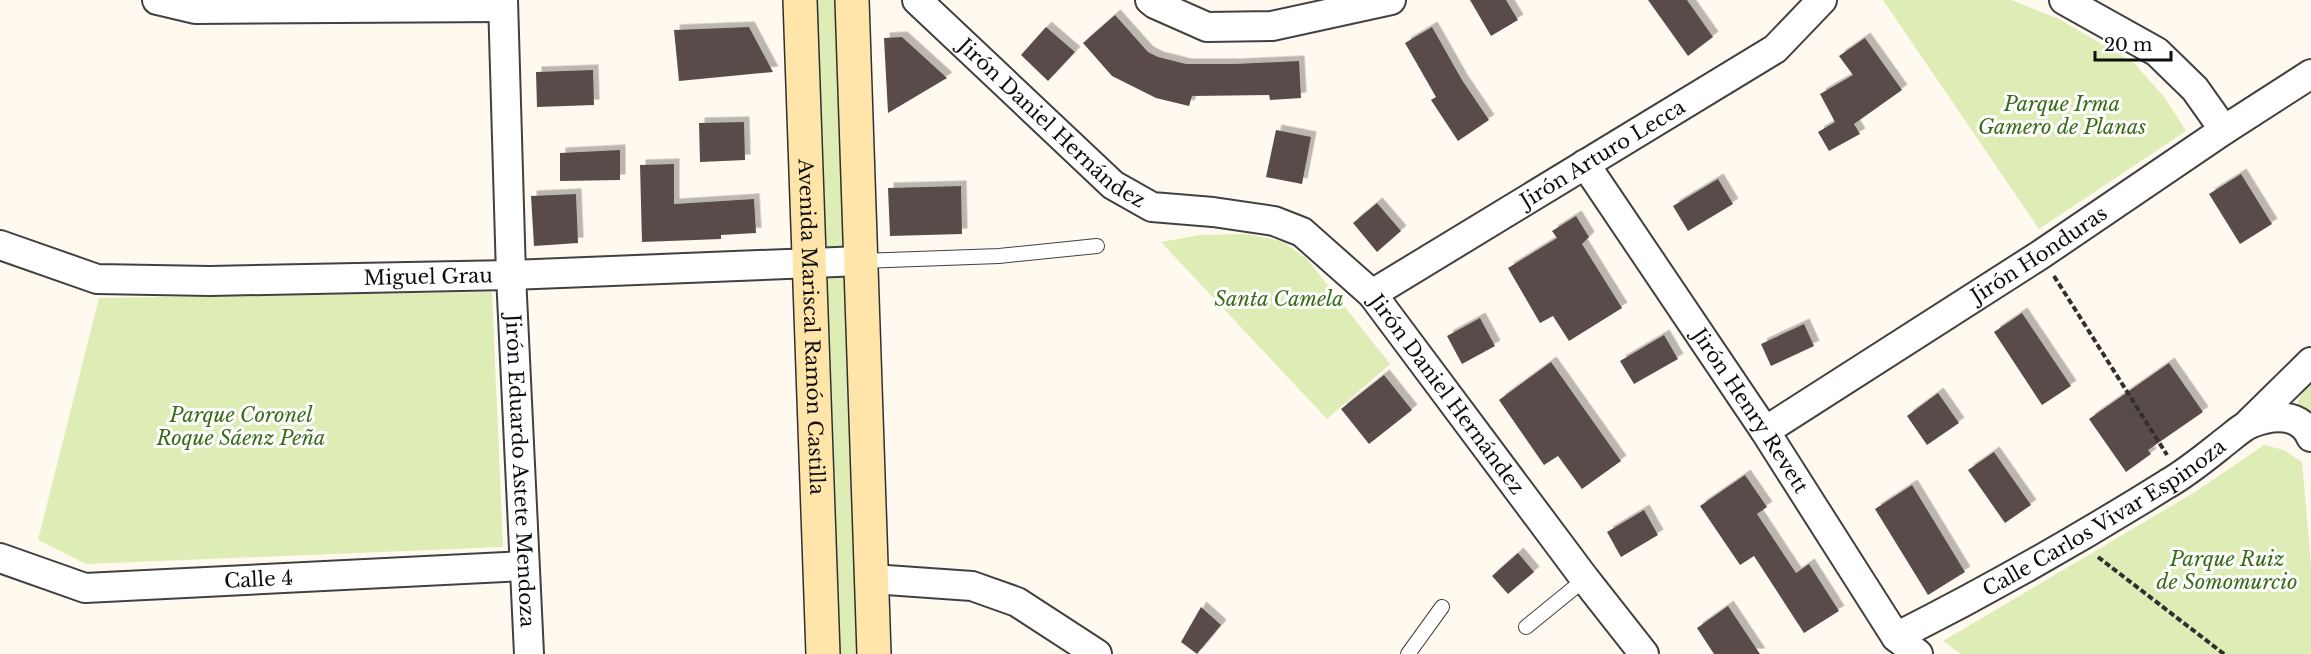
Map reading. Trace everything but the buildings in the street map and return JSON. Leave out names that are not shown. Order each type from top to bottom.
[{"type":"main road","name":"Avenida Mariscal Ramón Castilla","points":[[800,0],[823,654]]},
{"type":"main road","points":[[852,0],[874,654]]},
{"type":"street","points":[[157,0],[195,9],[258,5],[503,4]]},
{"type":"street","name":"Jirón Daniel Hernández","points":[[917,0],[1113,185],[1152,207],[1274,220],[1302,232],[1372,294],[1585,579],[1644,654]]},
{"type":"street","points":[[1150,0],[1207,27],[1272,26],[1391,0]]},
{"type":"street","name":"Jirón Arturo Lecca","points":[[1372,294],[1776,49],[1822,0]]},
{"type":"street","points":[[2064,0],[2157,52],[2194,89],[2224,130]]},
{"type":"street","name":"Jirón Eduardo Astete Mendoza","points":[[503,4],[511,275],[529,654]]},
{"type":"street","name":"Jirón Honduras","points":[[1765,431],[2040,255],[2311,74]]},
{"type":"street","name":"Jirón Henry Revett","points":[[1585,164],[1907,645]]},
{"type":"street","name":"Miguel Grau","points":[[0,245],[97,279],[210,281],[511,275],[861,261]]},
{"type":"street","points":[[2249,423],[2311,362]]},
{"type":"street","name":"Calle Carlos Vivar Espinoza","points":[[1907,645],[1992,588],[2180,476],[2249,423],[2281,415],[2294,420],[2310,434]]},
{"type":"street","name":"Calle 4","points":[[0,558],[85,588],[524,566]]},
{"type":"street","points":[[872,579],[972,586],[1017,602],[1097,654]]},
{"type":"lane","points":[[861,261],[999,256],[1097,246]]},
{"type":"lane","points":[[1526,627],[1585,579]]},
{"type":"lane","points":[[1408,654],[1442,607]]},
{"type":"path","points":[[2040,255],[2180,476]]},
{"type":"path","points":[[2076,540],[2224,654]]},
{"type":"green space","points":[[809,0],[844,0],[850,250],[825,252]]},
{"type":"green space","name":"Parque Irma Gamero de Planas","points":[[1883,0],[2011,0],[2059,19],[2134,63],[2165,98],[2186,131],[2039,229]]},
{"type":"green space","name":"Santa Camela","points":[[1246,234],[1282,241],[1307,259],[1390,364],[1327,419],[1161,242],[1200,235]]},
{"type":"green space","points":[[830,273],[850,274],[859,654],[834,654],[827,281]]},
{"type":"green space","name":"Parque Coronel Roque Sáenz Peña","points":[[492,292],[503,547],[86,564],[38,540],[99,298]]},
{"type":"green space","points":[[2311,379],[2311,415],[2296,409]]},
{"type":"green space","name":"Parque Ruiz de Somomurcio","points":[[2264,445],[2284,450],[2302,462],[2311,563],[2311,654],[1961,654],[1943,641],[2195,492]]}]
